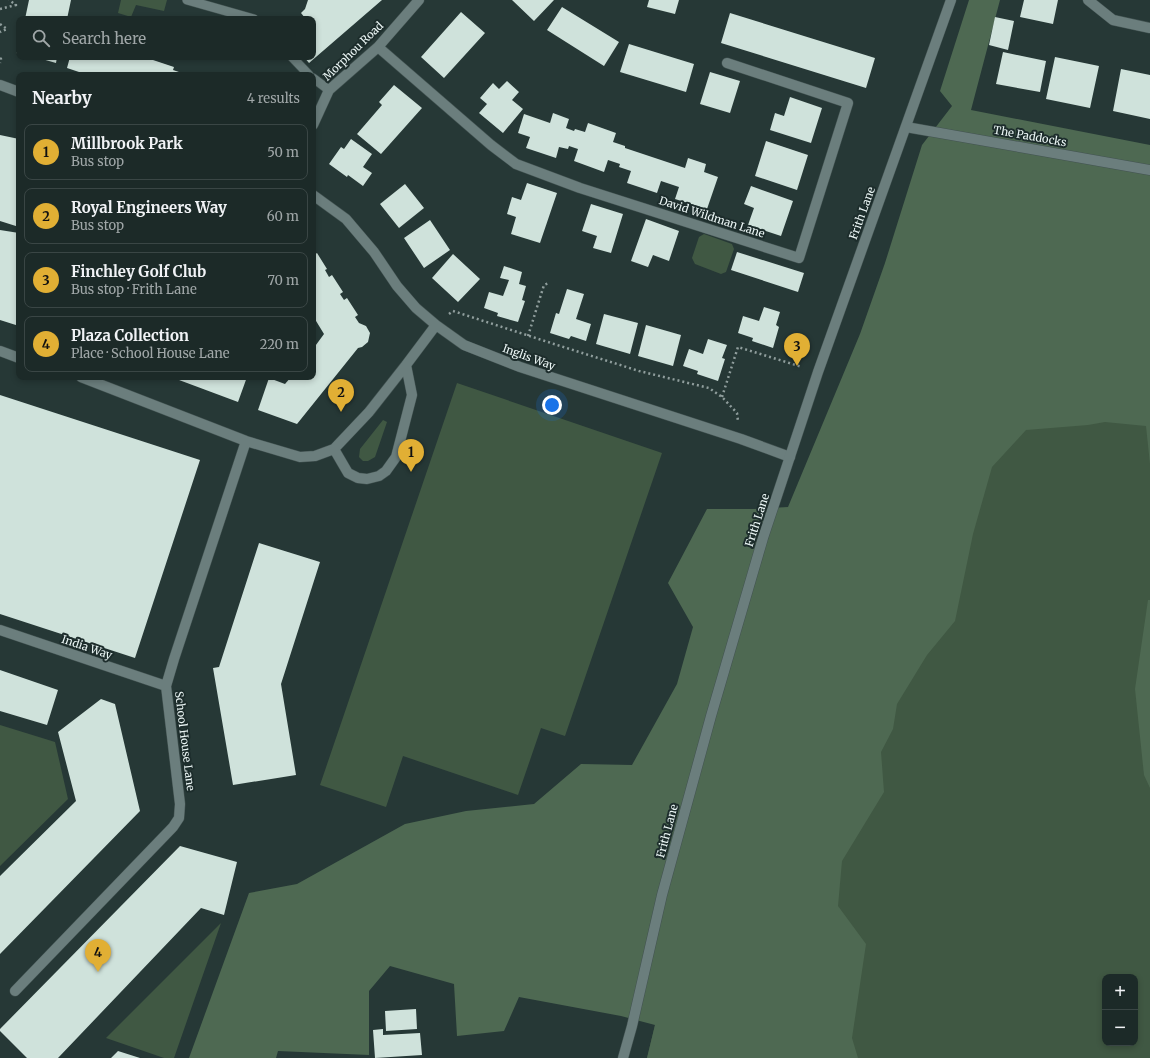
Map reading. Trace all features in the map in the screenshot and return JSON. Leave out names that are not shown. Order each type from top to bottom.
[{"type":"street","name":"Morphou Road","points":[[316,118],[329,90],[378,47],[419,0]]},
{"type":"street","name":"Frith Lane","points":[[623,1058],[632,1026],[662,895],[711,716],[763,538],[818,372],[951,0]]},
{"type":"street","points":[[1088,0],[1113,20],[1150,28]]},
{"type":"street","name":"David Wildman Lane","points":[[378,47],[490,145],[516,164],[580,188],[799,258],[848,103],[727,63]]},
{"type":"street","points":[[0,86],[16,91]]},
{"type":"street","name":"The Paddocks","points":[[906,127],[1150,170]]},
{"type":"street","name":"Inglis Way","points":[[316,197],[346,219],[374,252],[397,286],[416,308],[436,325],[464,345],[520,368],[741,439],[790,457]]},
{"type":"street","points":[[89,380],[246,441],[300,457],[315,456],[334,449],[369,412],[436,325]]},
{"type":"street","points":[[0,351],[16,357]]},
{"type":"street","points":[[334,449],[348,473],[358,478],[367,479],[379,476],[386,471],[396,457],[412,395],[406,365]]},
{"type":"street","name":"School House Lane","points":[[15,991],[173,827],[179,818],[180,804],[166,686],[246,441]]},
{"type":"street","name":"India Way","points":[[0,630],[166,686]]},
{"type":"lane","points":[[187,0],[243,16]]},
{"type":"lane","points":[[295,60],[306,72]]},
{"type":"lane","points":[[316,80],[329,90]]},
{"type":"path","points":[[0,9],[16,5],[9,0]]},
{"type":"path","points":[[0,24],[7,29],[0,32]]},
{"type":"path","points":[[0,58],[0,63]]},
{"type":"path","points":[[528,336],[544,284],[549,282]]},
{"type":"path","points":[[436,325],[453,311],[639,371],[709,388],[722,397],[737,413],[741,439]]},
{"type":"path","points":[[722,397],[738,347],[818,372]]},
{"type":"green space","points":[[121,0],[167,0],[164,11],[136,5],[131,16],[118,13]]},
{"type":"green space","points":[[969,0],[1000,0],[971,110],[1150,145],[1150,464],[1146,426],[1105,422],[1088,425],[1026,430],[992,467],[973,534],[955,621],[927,655],[897,704],[893,729],[881,752],[884,792],[842,861],[838,906],[866,944],[852,1038],[858,1058],[647,1058],[655,1025],[621,1016],[519,997],[504,1031],[457,1036],[454,984],[390,966],[369,991],[369,1055],[278,1051],[276,1058],[189,1058],[249,893],[297,884],[405,824],[466,811],[534,804],[581,764],[632,765],[677,684],[693,627],[668,583],[707,509],[788,507],[860,334],[885,263],[922,145],[952,106],[940,91]]},
{"type":"green space","points":[[1150,152],[1150,1058],[647,1058],[655,1025]]},
{"type":"green space","points":[[704,234],[732,244],[734,249],[726,272],[721,274],[695,264],[692,258],[699,237]]},
{"type":"green space","points":[[457,383],[662,453],[565,736],[541,728],[518,795],[403,756],[386,807],[320,785]]},
{"type":"green space","points":[[383,420],[387,422],[375,457],[368,461],[363,461],[359,457],[360,449]]},
{"type":"green space","points":[[1148,600],[1150,600],[1150,788],[1144,775],[1135,689]]},
{"type":"green space","points":[[0,725],[55,742],[68,799],[0,866]]},
{"type":"green space","points":[[221,923],[174,1058],[164,1058],[106,1038]]},
{"type":"building","points":[[29,0],[71,0],[68,16],[26,16]]},
{"type":"building","points":[[308,0],[382,0],[316,57],[316,16],[303,16],[301,13],[305,9]]},
{"type":"building","points":[[512,0],[554,0],[534,21]]},
{"type":"building","points":[[649,0],[679,0],[675,14],[647,7]]},
{"type":"building","points":[[1024,0],[1058,0],[1053,24],[1020,17]]},
{"type":"building","points":[[562,7],[619,42],[604,66],[547,30]]},
{"type":"building","points":[[461,12],[485,33],[444,78],[421,57]]},
{"type":"building","points":[[730,13],[875,58],[866,88],[721,43]]},
{"type":"building","points":[[995,17],[1014,21],[1008,50],[989,45]]},
{"type":"building","points":[[629,44],[694,64],[686,92],[620,72]]},
{"type":"building","points":[[1003,52],[1046,61],[1040,92],[996,84]]},
{"type":"building","points":[[1055,57],[1099,66],[1090,108],[1046,99]]},
{"type":"building","points":[[46,60],[56,60],[56,63]]},
{"type":"building","points":[[69,60],[153,60],[174,67],[173,70],[179,72],[79,72],[67,68]]},
{"type":"building","points":[[1121,69],[1150,75],[1150,119],[1113,111]]},
{"type":"building","points":[[710,72],[740,81],[730,113],[700,104]]},
{"type":"building","points":[[507,81],[519,92],[512,100],[523,109],[503,133],[479,113],[487,104],[480,98],[493,83],[499,89]]},
{"type":"building","points":[[394,85],[422,108],[381,154],[357,134],[382,105],[379,102]]},
{"type":"building","points":[[790,97],[822,108],[811,143],[770,130],[775,113],[784,116]]},
{"type":"building","points":[[553,113],[569,119],[566,128],[574,131],[575,129],[585,132],[588,123],[616,133],[613,142],[625,146],[625,148],[685,168],[688,158],[706,164],[704,172],[718,177],[707,209],[675,199],[679,187],[661,181],[657,193],[627,183],[631,171],[619,167],[620,164],[608,160],[604,172],[574,161],[578,149],[569,146],[568,149],[559,147],[556,158],[526,148],[530,137],[518,133],[524,114],[550,123]]},
{"type":"building","points":[[0,135],[16,138],[16,226],[0,221]]},
{"type":"building","points":[[351,139],[372,154],[363,167],[372,173],[363,186],[329,164],[341,147],[344,149]]},
{"type":"building","points":[[766,141],[808,155],[797,190],[755,176]]},
{"type":"building","points":[[527,183],[557,193],[540,243],[511,234],[516,217],[507,214],[512,197],[521,200]]},
{"type":"building","points":[[405,184],[424,208],[399,228],[380,204]]},
{"type":"building","points":[[751,186],[793,201],[781,236],[748,225],[754,208],[744,204]]},
{"type":"building","points":[[591,204],[623,214],[611,253],[593,248],[597,236],[582,231]]},
{"type":"building","points":[[646,219],[679,231],[669,261],[653,255],[648,267],[631,261]]},
{"type":"building","points":[[430,220],[450,250],[424,268],[404,238]]},
{"type":"building","points":[[0,230],[16,233],[16,325],[0,320]]},
{"type":"building","points":[[737,252],[804,273],[798,292],[731,270]]},
{"type":"building","points":[[317,253],[327,269],[325,270],[329,277],[332,275],[343,292],[340,294],[344,300],[347,298],[358,315],[355,317],[359,323],[366,326],[370,333],[368,342],[362,347],[358,348],[297,424],[258,410],[268,380],[274,380],[285,384],[288,380],[316,380],[316,345],[324,334],[316,321]]},
{"type":"building","points":[[453,254],[480,279],[458,302],[432,278]]},
{"type":"building","points":[[504,266],[522,272],[519,284],[526,286],[522,300],[525,301],[518,322],[497,316],[498,313],[484,308],[489,292],[503,296],[509,280],[500,278]]},
{"type":"building","points":[[567,289],[584,294],[576,319],[591,324],[586,341],[571,336],[569,339],[550,333],[556,313],[559,314]]},
{"type":"building","points":[[764,307],[780,312],[776,325],[779,327],[773,348],[752,341],[753,338],[738,333],[743,316],[759,321]]},
{"type":"building","points":[[604,314],[638,323],[630,354],[596,344]]},
{"type":"building","points":[[646,325],[681,335],[673,366],[638,356]]},
{"type":"building","points":[[708,339],[727,345],[722,358],[725,359],[718,381],[697,374],[698,371],[683,366],[689,349],[703,354]]},
{"type":"building","points":[[179,380],[246,380],[238,402]]},
{"type":"building","points":[[0,395],[200,460],[135,658],[0,614]]},
{"type":"building","points":[[259,543],[320,562],[281,684],[296,775],[233,785],[213,668],[219,667]]},
{"type":"building","points":[[0,670],[58,690],[47,725],[0,711]]},
{"type":"building","points":[[101,699],[115,704],[140,811],[0,954],[0,876],[76,801],[58,732]]},
{"type":"building","points":[[180,846],[237,862],[224,915],[201,908],[58,1058],[27,1058],[0,1031],[0,1029]]},
{"type":"building","points":[[416,1009],[417,1029],[386,1031],[385,1011]]},
{"type":"building","points":[[383,1029],[383,1035],[420,1033],[422,1055],[375,1058],[373,1030]]},
{"type":"building","points":[[118,1051],[140,1058],[111,1058]]},
{"type":"place","name":"Finchley Golf Club","points":[[797,366]]},
{"type":"place","name":"Royal Engineers Way","points":[[341,412]]},
{"type":"place","name":"Millbrook Park","points":[[411,472]]},
{"type":"place","name":"Plaza Collection","points":[[98,972]]}]
